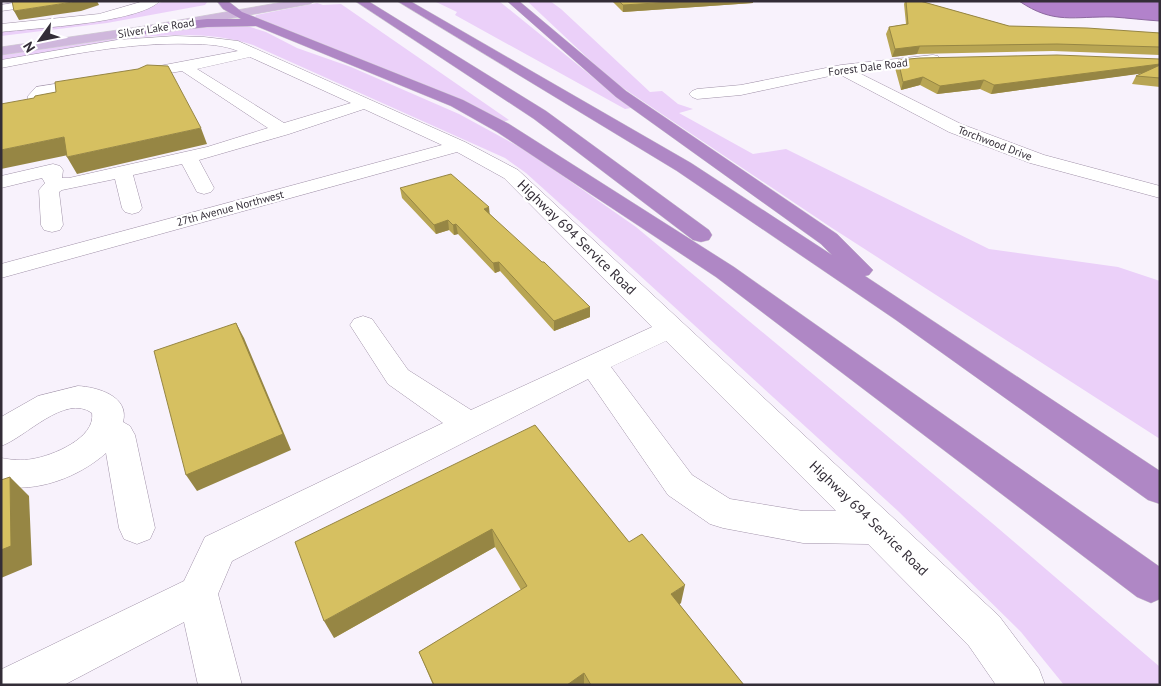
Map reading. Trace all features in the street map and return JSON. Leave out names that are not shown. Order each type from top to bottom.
[{"type":"highway","points":[[360,1],[548,121],[833,333],[1155,588]]},
{"type":"highway","points":[[402,1],[684,166],[1160,490]]},
{"type":"highway","points":[[512,1],[621,94],[829,238],[904,314]]},
{"type":"highway","points":[[229,8],[263,12],[472,110],[536,149],[725,272],[1155,588]]},
{"type":"highway","points":[[145,30],[207,23],[263,12]]},
{"type":"main road","name":"Silver Lake Road","points":[[2,49],[145,30],[229,8],[306,2]]},
{"type":"main road","points":[[2,49],[229,8]]},
{"type":"street","points":[[1,8],[52,1]]},
{"type":"street","points":[[106,4],[126,1]]},
{"type":"street","points":[[1,28],[84,20],[120,13],[155,1]]},
{"type":"street","name":"Highway 694 Service Road","points":[[2,49],[40,56],[122,43],[181,38],[233,44],[459,146],[511,174],[879,528],[984,632],[1023,685]]},
{"type":"street","points":[[17,94],[185,67],[253,52]]},
{"type":"street","points":[[1,115],[36,108],[36,96],[42,90],[40,56]]},
{"type":"street","name":"Forest Dale Road","points":[[697,94],[741,90],[841,69],[943,59]]},
{"type":"street","points":[[185,67],[283,130]]},
{"type":"street","name":"Torchwood Drive","points":[[841,69],[956,128],[1037,159],[1160,192]]},
{"type":"street","points":[[52,225],[49,190],[57,184],[68,184],[188,157],[283,130],[364,104]]},
{"type":"street","name":"27th Avenue Northwest","points":[[1,271],[459,146]]},
{"type":"street","points":[[188,157],[204,188]]},
{"type":"street","points":[[1,182],[53,170],[52,179],[57,184]]},
{"type":"street","points":[[123,172],[132,208]]},
{"type":"street","points":[[364,325],[398,376],[469,425]]},
{"type":"street","points":[[220,685],[198,594],[218,549],[593,364],[672,328]]},
{"type":"street","points":[[593,364],[680,485],[723,513],[803,527],[879,528]]},
{"type":"street","points":[[1,434],[13,423],[44,406],[69,398],[85,397],[98,401],[106,408],[108,418],[105,428],[96,441],[82,453],[64,464],[45,472],[26,475],[9,475],[1,472]]},
{"type":"street","points":[[105,428],[119,435],[138,528]]},
{"type":"street","points":[[18,685],[198,594]]},
{"type":"shaded area","points":[[164,1],[208,1],[205,5],[107,23],[1,36],[1,30],[148,8]]},
{"type":"shaded area","points":[[434,1],[499,1],[631,108],[625,109],[455,15],[457,12]]},
{"type":"shaded area","points":[[527,1],[550,1],[650,92],[662,91],[678,104],[693,109],[679,113],[753,154],[786,149],[989,249],[1118,267],[1160,281],[1160,439],[832,228],[611,80]]},
{"type":"shaded area","points":[[1019,1],[1160,1],[1160,21],[1113,17],[1064,18],[1031,9]]},
{"type":"shaded area","points":[[317,3],[323,5],[341,4],[509,120],[502,122],[419,83],[255,17],[256,15]]},
{"type":"shaded area","points":[[201,26],[247,26],[266,32],[297,48],[351,67],[459,114],[527,151],[636,227],[992,523],[1160,667],[1160,685],[1064,685],[1021,632],[898,511],[526,173],[505,158],[253,45],[224,38],[193,35],[127,39],[1,61],[1,55]]},
{"type":"building","points":[[12,1],[79,1],[14,11]]},
{"type":"building","points":[[619,1],[688,1],[623,5]]},
{"type":"building","points":[[906,1],[920,1],[1009,26],[1087,28],[1160,33],[1160,47],[1057,44],[920,46],[895,49],[889,27],[908,24]]},
{"type":"building","points":[[1057,55],[1160,59],[1160,64],[994,85],[984,80],[940,86],[923,77],[903,82],[898,60],[920,58]]},
{"type":"building","points":[[147,65],[168,66],[201,128],[67,157],[64,137],[1,150],[1,104],[56,92],[55,82],[138,69]]},
{"type":"building","points":[[1160,65],[1160,78],[1136,76]]},
{"type":"building","points":[[451,174],[489,207],[484,209],[544,262],[590,307],[554,321],[499,262],[493,263],[456,224],[453,225],[448,220],[434,225],[400,188]]},
{"type":"building","points":[[236,323],[283,434],[186,475],[154,351]]},
{"type":"building","points":[[535,425],[629,542],[642,534],[685,585],[671,594],[744,685],[591,685],[584,673],[567,685],[434,685],[419,652],[527,586],[492,529],[324,621],[295,542]]},
{"type":"building","points":[[10,477],[11,546],[1,550],[1,480]]}]
